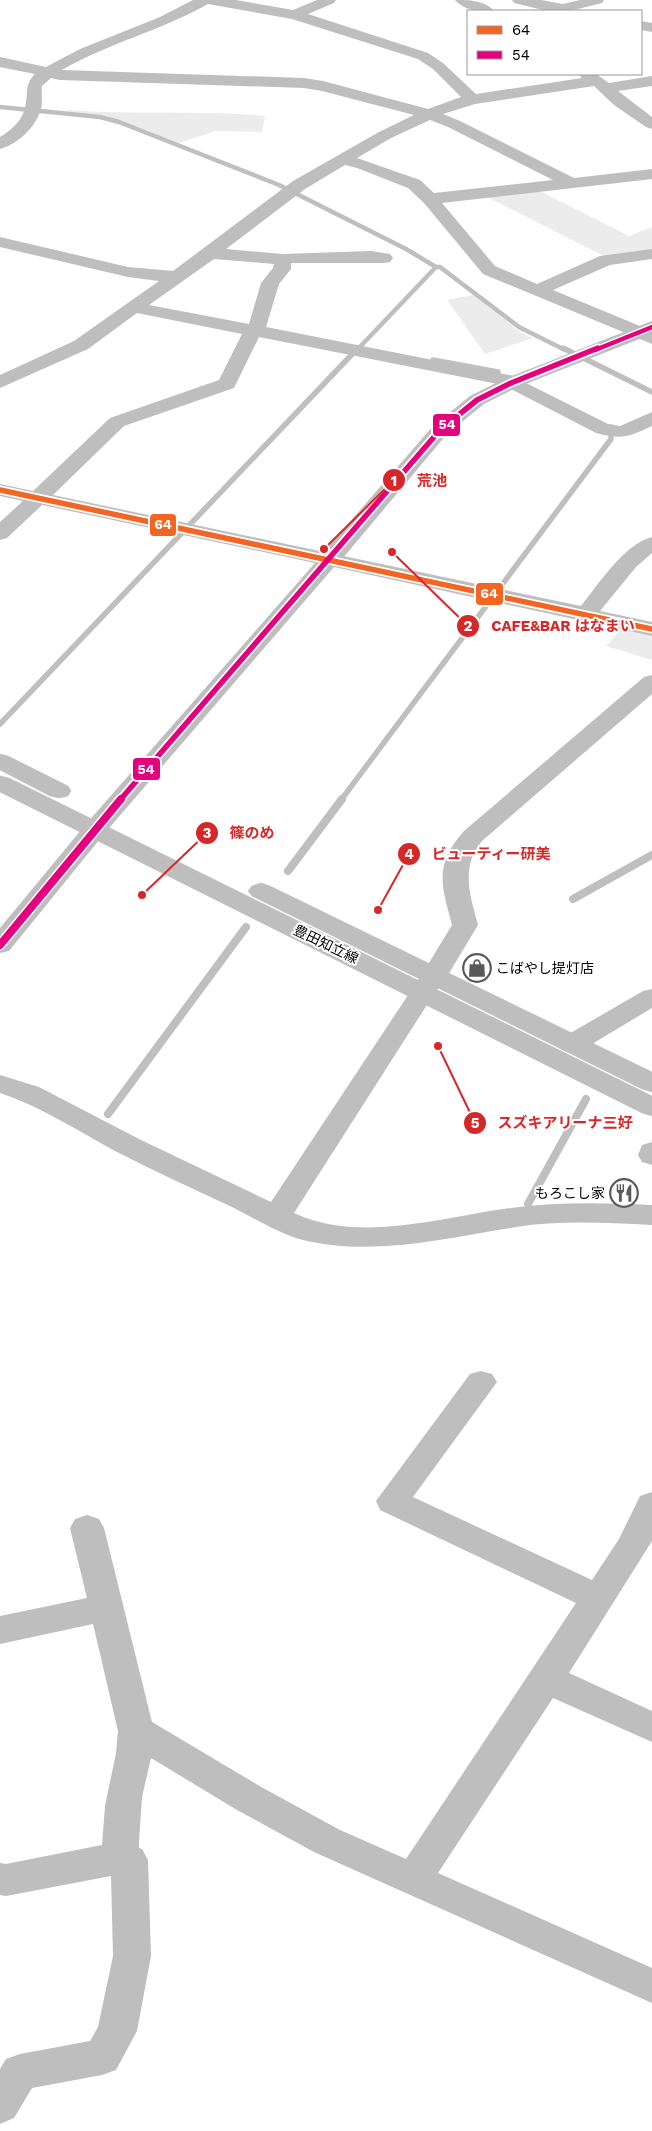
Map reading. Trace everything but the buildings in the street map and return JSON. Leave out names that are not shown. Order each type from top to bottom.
[{"type":"street","points":[[0,144],[20,131],[32,113],[34,106],[32,91],[35,84],[47,73],[103,44],[187,11],[204,0],[295,15],[423,56],[441,67],[460,91],[473,100]]},
{"type":"street","points":[[295,15],[329,0]]},
{"type":"street","points":[[462,0],[485,10]]},
{"type":"street","points":[[519,0],[576,10]]},
{"type":"street","points":[[563,9],[597,0]]},
{"type":"street","points":[[0,62],[47,73],[313,83],[428,114],[454,124],[574,184]]},
{"type":"street","points":[[596,81],[652,124]]},
{"type":"street","points":[[0,382],[81,345],[210,253],[299,185],[385,135],[445,106],[596,81],[652,81]]},
{"type":"street","points":[[343,160],[362,164],[414,184],[430,199],[458,235],[490,270],[648,332]]},
{"type":"street","points":[[430,199],[652,174]]},
{"type":"street","points":[[0,242],[128,272],[175,277]]},
{"type":"street","points":[[210,253],[283,259],[301,256],[349,258],[378,256],[384,258]]},
{"type":"street","points":[[538,290],[606,260],[652,254]]},
{"type":"street","points":[[0,534],[31,502],[38,498],[118,422],[227,384],[249,338],[258,326],[270,283],[282,269],[283,259]]},
{"type":"street","points":[[133,307],[514,382],[603,429],[622,432],[652,418]]},
{"type":"street","points":[[0,945],[101,823],[440,430],[477,400],[514,382],[648,332]]},
{"type":"street","points":[[0,490],[652,629]]},
{"type":"street","points":[[586,614],[628,562],[652,543]]},
{"type":"street","points":[[276,1217],[465,925],[457,896],[456,872],[459,853],[473,836],[652,682]]},
{"type":"street","name":"豊田知立線","points":[[0,761],[101,823]]},
{"type":"street","name":"豊田知立線","points":[[0,783],[101,823],[428,983],[652,1107]]},
{"type":"street","name":"豊田知立線","points":[[428,983],[572,1044],[652,1083]]},
{"type":"street","points":[[572,1044],[652,997]]},
{"type":"street","points":[[0,1084],[29,1093],[131,1147],[304,1230],[343,1236],[384,1237],[451,1229],[518,1217],[570,1212],[652,1215]]},
{"type":"street","points":[[481,1382],[392,1501],[598,1598]]},
{"type":"street","points":[[413,1880],[547,1679],[598,1598],[634,1547],[652,1505]]},
{"type":"street","points":[[87,1528],[136,1731],[136,1750],[126,1789],[120,1828],[120,1858]]},
{"type":"street","points":[[0,1630],[107,1607]]},
{"type":"street","points":[[547,1679],[652,1727]]},
{"type":"street","points":[[136,1731],[250,1800],[327,1841],[652,1986]]},
{"type":"street","points":[[0,1879],[120,1858],[129,1860],[132,1956],[117,2031],[102,2057],[20,2072],[0,2105]]},
{"type":"shaded area","points":[[68,110],[216,113],[265,116],[262,132],[216,131],[179,143],[107,116]]},
{"type":"shaded area","points":[[540,191],[629,236],[652,227],[652,251],[604,256],[485,196]]},
{"type":"shaded area","points":[[473,295],[523,334],[533,338],[485,354],[447,300]]},
{"type":"shaded area","points":[[624,626],[652,634],[652,660],[606,646]]},
{"type":"waterway","points":[[0,107],[100,117],[119,122],[279,185],[406,249],[436,267]]},
{"type":"waterway","points":[[357,350],[436,267]]},
{"type":"waterway","points":[[436,267],[440,267],[519,327],[565,350]]},
{"type":"waterway","points":[[0,724],[358,348]]},
{"type":"waterway","points":[[563,348],[652,392]]},
{"type":"waterway","points":[[433,360],[498,372]]},
{"type":"waterway","points":[[341,800],[611,439],[611,427]]},
{"type":"waterway","points":[[288,871],[342,799]]},
{"type":"waterway","points":[[573,899],[652,855]]},
{"type":"waterway","points":[[108,1114],[246,927]]},
{"type":"waterway","points":[[528,1204],[586,1099]]},
{"type":"transit line","name":"54","points":[[0,945],[95,829],[440,430],[477,400],[511,383],[652,327]]},
{"type":"transit line","name":"64","points":[[0,490],[652,629]]},
{"type":"place","name":"荒池","points":[[324,549]]},
{"type":"place","name":"CAFE&BAR はなまい","points":[[392,552]]},
{"type":"place","name":"篠のめ","points":[[142,895]]},
{"type":"place","name":"ビューティー研美","points":[[378,910]]},
{"type":"place","name":"こばやし提灯店","points":[[477,968]]},
{"type":"place","name":"スズキアリーナ三好","points":[[438,1046]]},
{"type":"place","name":"もろこし家","points":[[624,1193]]}]
